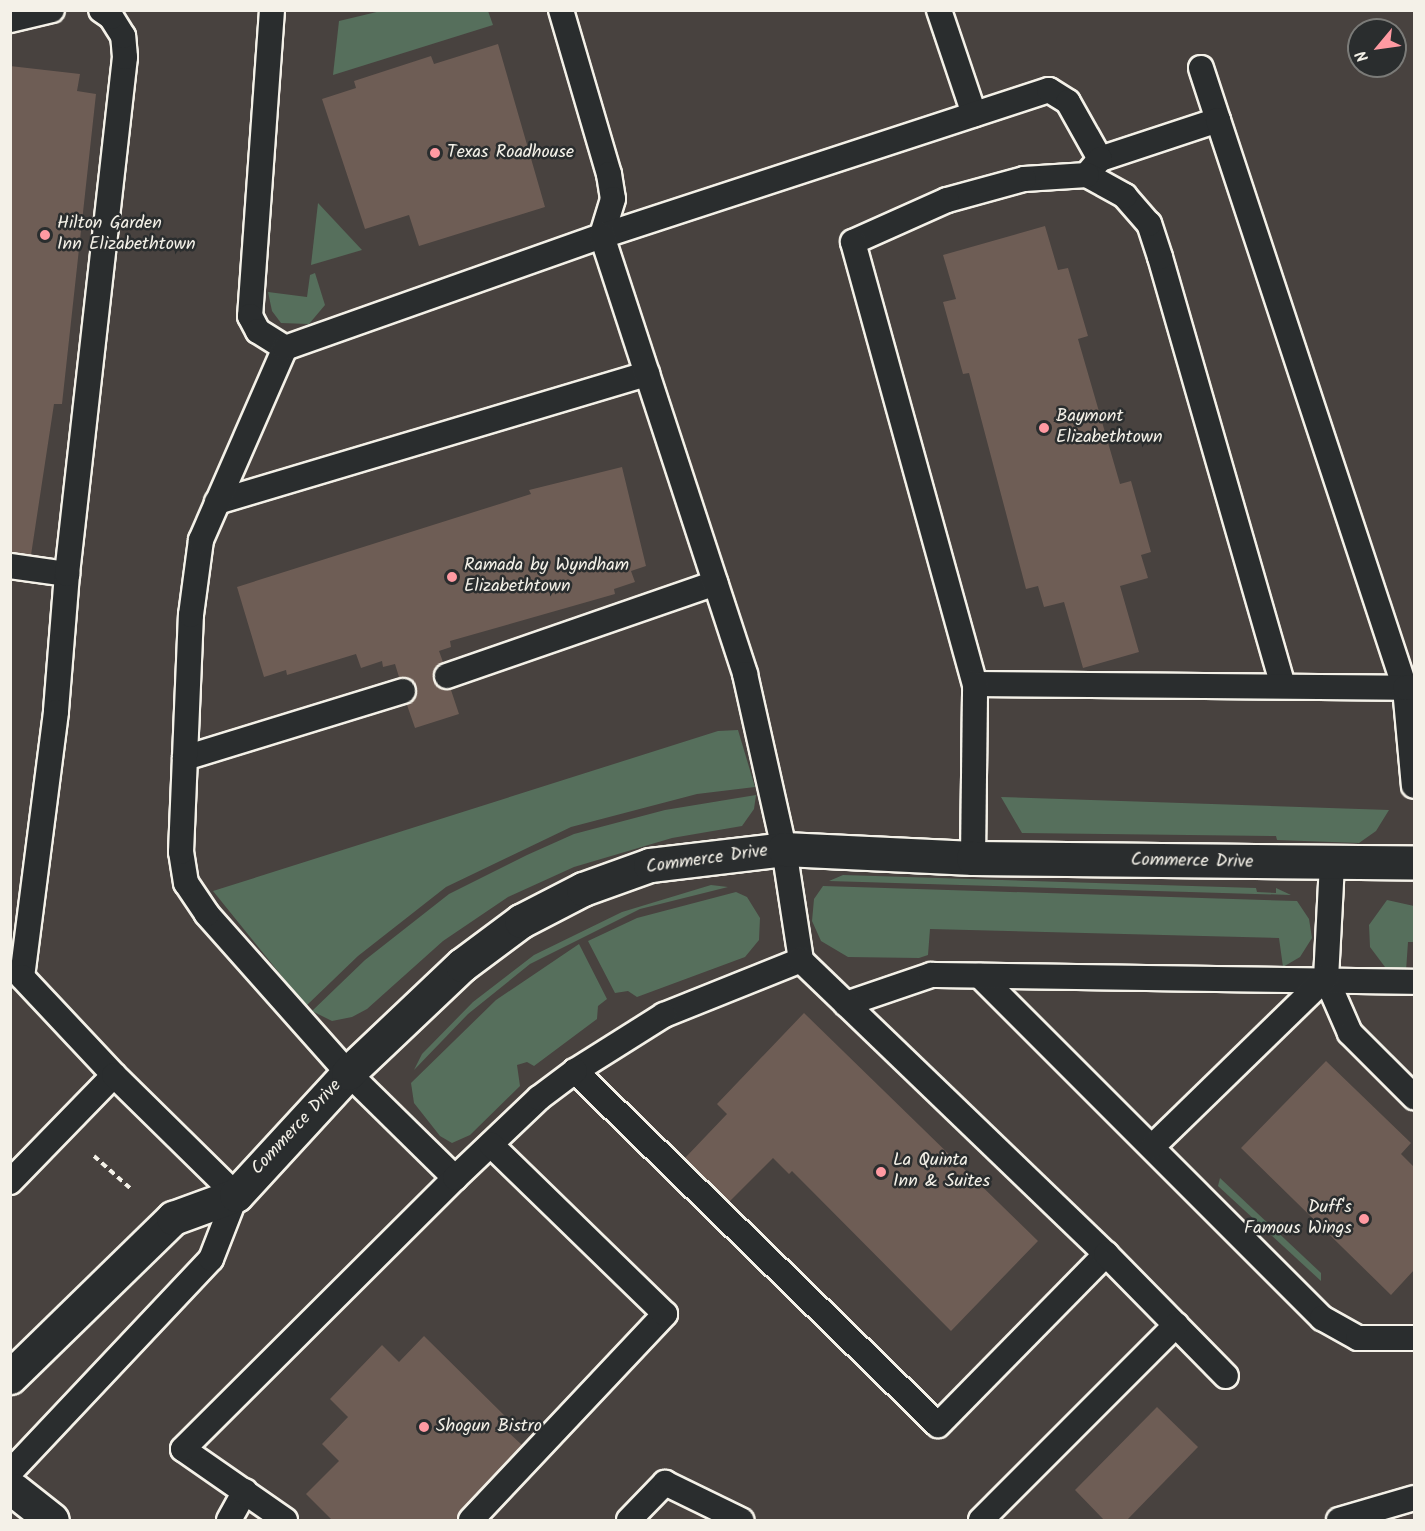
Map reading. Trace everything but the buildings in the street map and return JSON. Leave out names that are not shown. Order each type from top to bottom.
[{"type":"street","name":"Commerce Drive","points":[[10,1377],[173,1218],[236,1195],[348,1073],[462,965],[520,921],[583,889],[650,865],[784,849],[974,858],[1332,864],[1414,863]]},
{"type":"street","points":[[12,1480],[52,1521]]},
{"type":"lane","points":[[10,20],[52,10]]},
{"type":"lane","points":[[12,1480],[211,1259],[236,1195],[114,1075],[22,977],[18,946],[56,712],[67,574],[125,57],[123,36],[111,17],[100,10]]},
{"type":"lane","points":[[272,10],[249,316],[258,330],[285,348]]},
{"type":"lane","points":[[561,10],[609,174],[613,200],[602,236],[745,674],[784,849],[801,960],[1106,1254],[1226,1376]]},
{"type":"lane","points":[[939,10],[974,114]]},
{"type":"lane","points":[[1201,68],[1410,687],[1414,786]]},
{"type":"lane","points":[[455,1178],[348,1073],[207,914],[186,883],[181,852],[190,615],[201,540],[285,348],[602,236],[1049,90],[1068,102],[1093,167],[1125,196],[1149,224],[1283,686]]},
{"type":"lane","points":[[974,858],[975,684],[853,242],[947,200],[1024,179],[1093,167],[1218,120]]},
{"type":"lane","points":[[218,502],[647,374]]},
{"type":"lane","points":[[10,567],[67,574]]},
{"type":"lane","points":[[447,676],[715,583]]},
{"type":"lane","points":[[975,684],[1410,687]]},
{"type":"lane","points":[[185,758],[403,691]]},
{"type":"lane","points":[[1332,864],[1326,978],[1350,1033],[1414,1097]]},
{"type":"lane","points":[[285,1521],[183,1449],[455,1178],[539,1098],[575,1071],[664,1015],[801,960]]},
{"type":"lane","points":[[846,1004],[932,975],[1326,978],[1414,982]]},
{"type":"lane","points":[[980,976],[1322,1318],[1358,1338],[1414,1338]]},
{"type":"lane","points":[[1152,1147],[1326,978]]},
{"type":"lane","points":[[575,1071],[938,1425],[1106,1254]]},
{"type":"lane","points":[[10,1182],[114,1075]]},
{"type":"lane","points":[[471,1521],[665,1314],[491,1145]]},
{"type":"lane","points":[[981,1521],[1176,1324]]},
{"type":"lane","points":[[629,1521],[665,1482],[741,1521]]},
{"type":"lane","points":[[229,1521],[245,1491]]},
{"type":"lane","points":[[1338,1521],[1414,1498]]},
{"type":"path","points":[[94,1156],[131,1189]]},
{"type":"shaded area","points":[[11,11],[1414,11],[1414,1520],[11,1520]]},
{"type":"green space","points":[[385,10],[488,11],[493,25],[333,75],[339,21]]},
{"type":"green space","points":[[318,203],[362,250],[311,265]]},
{"type":"green space","points":[[315,273],[325,305],[309,324],[281,323],[272,311],[268,292],[307,297],[310,275]]},
{"type":"green space","points":[[738,730],[755,787],[697,794],[571,827],[446,887],[358,956],[306,1006],[213,891],[718,731]]},
{"type":"green space","points":[[756,795],[754,809],[742,826],[672,838],[574,867],[508,897],[443,941],[367,1009],[352,1017],[332,1021],[312,1011],[365,960],[449,894],[527,855],[574,834],[665,810]]},
{"type":"green space","points":[[1001,797],[1389,810],[1376,831],[1359,843],[1277,840],[1276,836],[1022,833]]},
{"type":"green space","points":[[843,875],[1256,888],[1257,892],[1276,893],[1276,888],[1291,895],[829,881]]},
{"type":"green space","points":[[711,885],[728,887],[640,909],[530,964],[468,1014],[414,1070],[422,1054],[473,1002],[534,955],[622,912]]},
{"type":"green space","points":[[823,886],[1297,901],[1309,919],[1312,938],[1300,957],[1283,967],[1279,938],[930,929],[928,955],[919,958],[848,957],[821,941],[812,921],[814,899]]},
{"type":"green space","points":[[736,892],[747,897],[760,918],[759,940],[745,957],[637,997],[628,991],[615,993],[588,941],[637,918]]},
{"type":"green space","points":[[1387,900],[1414,906],[1414,942],[1408,942],[1406,971],[1388,971],[1370,947],[1369,925]]},
{"type":"green space","points":[[579,944],[607,999],[598,1006],[597,1019],[534,1066],[527,1062],[517,1065],[520,1086],[470,1135],[452,1143],[440,1136],[414,1103],[411,1083],[496,1000]]},
{"type":"green space","points":[[1220,1178],[1321,1273],[1321,1281],[1218,1186]]},
{"type":"place","name":"Texas Roadhouse","points":[[435,153]]},
{"type":"place","name":"Hilton Garden Inn Elizabethtown","points":[[45,235]]},
{"type":"place","name":"Baymont Elizabethtown","points":[[1044,428]]},
{"type":"place","name":"Ramada by Wyndham Elizabethtown","points":[[452,577]]},
{"type":"place","name":"La Quinta Inn & Suites","points":[[881,1172]]},
{"type":"place","name":"Duff's Famous Wings","points":[[1364,1219]]},
{"type":"place","name":"Shogun Bistro","points":[[424,1427]]}]
